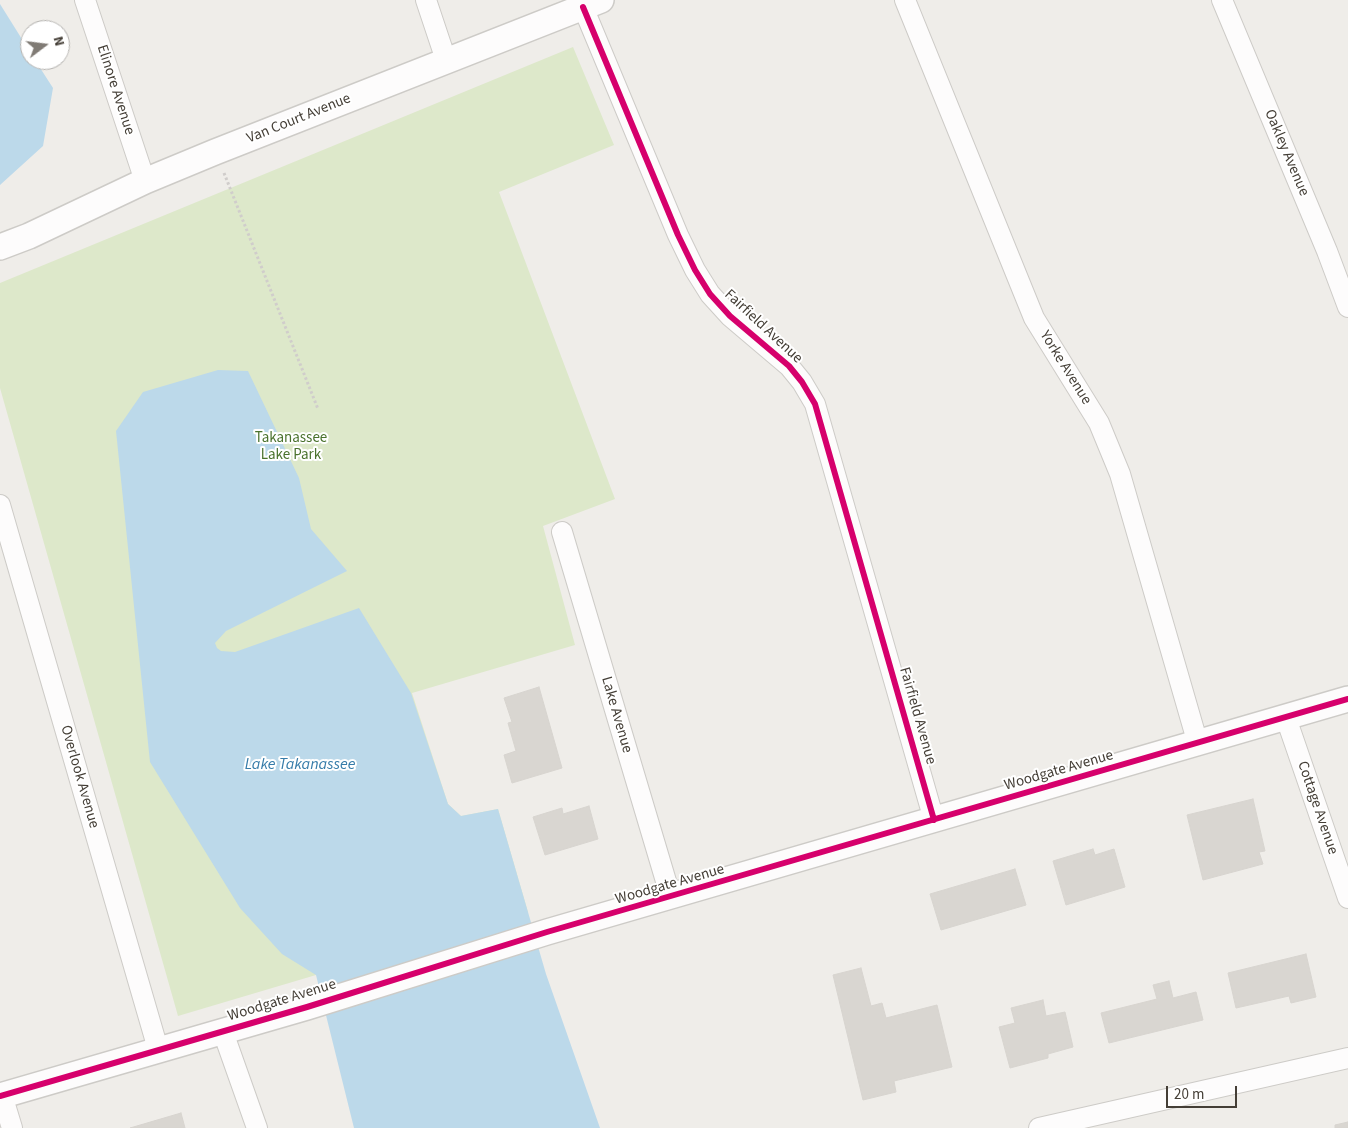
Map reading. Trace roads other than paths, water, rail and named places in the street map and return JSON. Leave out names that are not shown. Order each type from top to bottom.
[{"type":"street","name":"Elinore Avenue","points":[[85,0],[145,181]]},
{"type":"street","points":[[426,0],[446,60]]},
{"type":"street","name":"Yorke Avenue","points":[[905,0],[1034,318],[1099,423],[1120,474],[1198,744]]},
{"type":"street","name":"Oakley Avenue","points":[[1222,0],[1327,251],[1348,307]]},
{"type":"street","name":"Van Court Avenue","points":[[0,247],[29,236],[145,181],[215,152],[592,4]]},
{"type":"street","name":"Fairfield Avenue","points":[[592,4],[678,235],[695,270],[710,294],[730,316],[789,366],[802,382],[814,404],[934,820]]},
{"type":"street","name":"Overlook Avenue","points":[[0,505],[158,1049]]},
{"type":"street","name":"Lake Avenue","points":[[562,532],[671,898]]},
{"type":"street","name":"Woodgate Avenue","points":[[1,1096],[307,1007],[547,932],[671,898],[1348,699]]},
{"type":"street","name":"Cottage Avenue","points":[[1286,718],[1348,898]]},
{"type":"street","points":[[223,1032],[257,1128]]},
{"type":"street","points":[[1040,1128],[1348,1058]]},
{"type":"street","points":[[1,1096],[12,1128]]},
{"type":"water","points":[[0,4],[20,36],[20,70],[41,70],[53,88],[43,146],[0,185]]},
{"type":"water","name":"Lake Takanassee","points":[[218,370],[248,371],[299,478],[311,529],[347,571],[226,631],[215,643],[217,648],[221,651],[235,652],[359,608],[411,693],[448,804],[461,816],[498,809],[546,974],[600,1128],[354,1128],[316,975],[282,954],[240,908],[150,762],[116,431],[143,392]]},
{"type":"park label","name":"Takanassee Lake Park","points":[[291,448]]}]
